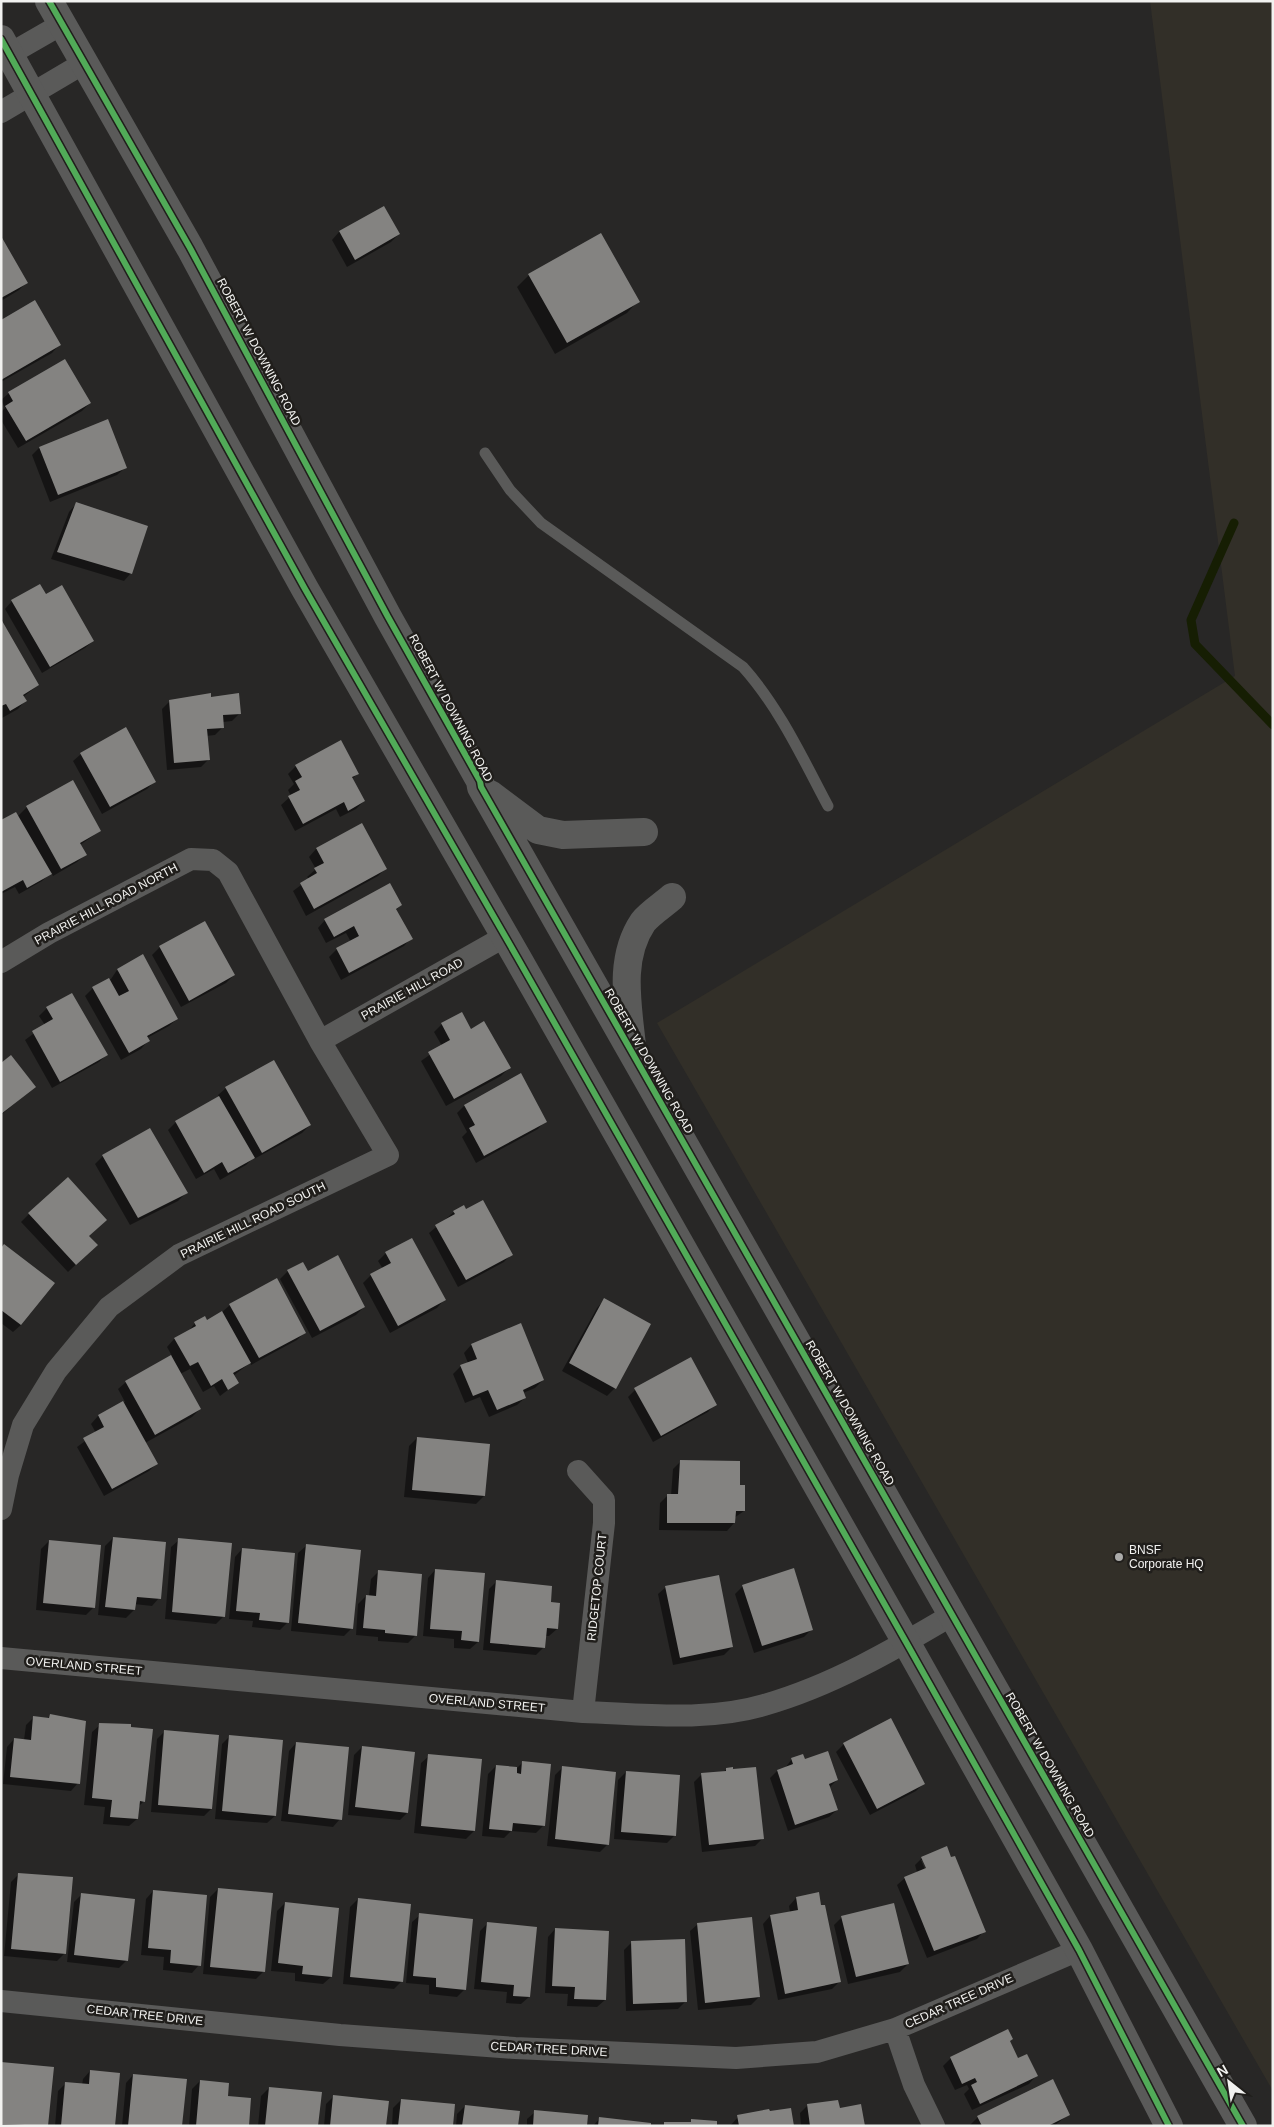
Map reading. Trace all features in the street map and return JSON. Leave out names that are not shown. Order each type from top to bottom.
[{"type":"main road","name":"ROBERT W DOWNING ROAD","points":[[55,13],[190,248],[388,617],[462,747],[480,781],[481,787],[1243,2126]]},
{"type":"main road","points":[[4,51],[32,95],[305,589],[906,1642],[1079,1950],[1170,2126]]},
{"type":"main road","points":[[481,787],[538,830],[562,836],[644,832]]},
{"type":"main road","points":[[633,1055],[625,980],[632,948],[644,922],[672,897]]},
{"type":"street","points":[[4,51],[55,13]]},
{"type":"street","points":[[1,112],[84,63]]},
{"type":"street","name":"PRAIRIE HILL ROAD NORTH","points":[[1,962],[49,933],[191,859],[213,860],[228,872],[320,1041]]},
{"type":"street","name":"PRAIRIE HILL ROAD","points":[[320,1041],[504,937]]},
{"type":"street","name":"PRAIRIE HILL ROAD SOUTH","points":[[1,1509],[8,1475],[23,1425],[56,1371],[109,1307],[179,1255],[388,1155],[320,1041]]},
{"type":"street","name":"RIDGETOP COURT","points":[[578,1471],[604,1500],[604,1523],[583,1712]]},
{"type":"street","name":"OVERLAND STREET","points":[[1,1658],[583,1712],[663,1715],[716,1713],[763,1706],[816,1686],[906,1642],[952,1615]]},
{"type":"street","name":"CEDAR TREE DRIVE","points":[[1,2000],[340,2035],[515,2048],[736,2058],[817,2052],[894,2029],[1079,1950]]},
{"type":"street","points":[[894,2029],[914,2085],[934,2126]]},
{"type":"lane","points":[[486,453],[510,490],[541,523],[743,667],[763,692],[828,806]]},
{"type":"shaded area","name":"BNSF Corporate HQ","points":[[1150,1],[1273,1],[1273,2091],[657,1023],[1235,676]]},
{"type":"building","points":[[384,206],[400,234],[355,260],[339,231]]},
{"type":"building","points":[[601,233],[640,302],[567,343],[528,274]]},
{"type":"building","points":[[1,236],[28,283],[1,298]]},
{"type":"building","points":[[35,300],[61,345],[1,380],[1,320]]},
{"type":"building","points":[[65,359],[91,403],[26,441],[5,406],[13,401],[8,392]]},
{"type":"building","points":[[108,419],[127,468],[58,495],[39,447]]},
{"type":"building","points":[[76,502],[148,526],[132,574],[57,552]]},
{"type":"building","points":[[40,584],[46,594],[62,585],[94,641],[50,667],[11,600]]},
{"type":"building","points":[[1,619],[39,685],[23,695],[27,701],[10,711],[6,704],[1,706]]},
{"type":"building","points":[[211,693],[211,697],[239,693],[241,714],[223,715],[224,728],[207,729],[210,760],[174,763],[169,700]]},
{"type":"building","points":[[126,727],[156,782],[110,807],[80,753]]},
{"type":"building","points":[[341,740],[359,774],[352,777],[365,801],[348,811],[344,802],[303,824],[288,796],[300,790],[295,781],[302,777],[295,765]]},
{"type":"building","points":[[73,780],[101,831],[80,843],[87,855],[61,869],[26,806]]},
{"type":"building","points":[[16,812],[52,874],[27,888],[23,880],[1,892],[1,820]]},
{"type":"building","points":[[362,823],[387,869],[314,909],[300,883],[317,873],[314,868],[324,863],[316,848]]},
{"type":"building","points":[[390,883],[402,905],[396,909],[413,939],[349,973],[336,948],[359,936],[354,926],[334,937],[324,919]]},
{"type":"building","points":[[205,921],[235,975],[189,1001],[159,946]]},
{"type":"building","points":[[143,954],[178,1019],[147,1036],[150,1041],[129,1053],[92,987],[109,978],[119,996],[129,991],[117,969]]},
{"type":"building","points":[[72,993],[108,1055],[60,1082],[32,1031],[53,1019],[46,1007]]},
{"type":"building","points":[[462,1012],[471,1029],[484,1021],[511,1068],[454,1099],[428,1052],[450,1040],[441,1023]]},
{"type":"building","points":[[11,1055],[36,1087],[1,1114],[1,1063]]},
{"type":"building","points":[[274,1060],[311,1125],[262,1153],[225,1087]]},
{"type":"building","points":[[521,1073],[547,1122],[484,1156],[469,1128],[475,1125],[464,1105]]},
{"type":"building","points":[[219,1096],[255,1158],[228,1173],[222,1162],[204,1173],[175,1121]]},
{"type":"building","points":[[150,1128],[188,1193],[138,1218],[102,1155]]},
{"type":"building","points":[[68,1177],[107,1220],[89,1236],[98,1245],[76,1265],[28,1213]]},
{"type":"building","points":[[483,1200],[513,1255],[466,1280],[435,1225],[455,1214],[453,1211],[464,1205],[466,1209]]},
{"type":"building","points":[[412,1238],[446,1300],[398,1326],[370,1274],[391,1263],[385,1252]]},
{"type":"building","points":[[4,1244],[55,1283],[21,1325],[1,1310],[1,1248]]},
{"type":"building","points":[[338,1255],[365,1307],[320,1331],[287,1270],[303,1262],[308,1271]]},
{"type":"building","points":[[277,1278],[306,1333],[259,1358],[229,1304]]},
{"type":"building","points":[[604,1298],[651,1324],[616,1389],[569,1363]]},
{"type":"building","points":[[222,1311],[251,1363],[233,1373],[239,1383],[228,1390],[222,1379],[211,1386],[198,1362],[190,1366],[174,1338],[196,1326],[194,1322],[205,1316],[207,1320]]},
{"type":"building","points":[[521,1323],[544,1380],[523,1390],[526,1398],[497,1410],[488,1390],[473,1396],[460,1365],[477,1359],[471,1344]]},
{"type":"building","points":[[171,1355],[201,1409],[155,1435],[125,1381]]},
{"type":"building","points":[[691,1357],[717,1405],[661,1436],[634,1388]]},
{"type":"building","points":[[123,1401],[158,1464],[112,1489],[83,1438],[104,1427],[98,1415]]},
{"type":"building","points":[[417,1437],[490,1444],[485,1496],[412,1490]]},
{"type":"building","points":[[680,1460],[740,1461],[740,1485],[745,1485],[745,1511],[736,1511],[735,1523],[667,1523],[667,1494],[678,1494]]},
{"type":"building","points":[[113,1537],[166,1542],[161,1599],[137,1597],[135,1610],[105,1607]]},
{"type":"building","points":[[178,1538],[232,1543],[225,1617],[172,1612]]},
{"type":"building","points":[[49,1540],[101,1545],[95,1608],[43,1603]]},
{"type":"building","points":[[306,1544],[361,1550],[353,1629],[298,1623]]},
{"type":"building","points":[[242,1548],[295,1553],[289,1623],[259,1620],[260,1613],[236,1611]]},
{"type":"building","points":[[794,1568],[813,1630],[762,1646],[742,1585]]},
{"type":"building","points":[[435,1569],[485,1573],[479,1642],[461,1640],[462,1631],[430,1629]]},
{"type":"building","points":[[378,1570],[422,1574],[417,1636],[385,1633],[385,1630],[363,1628],[366,1595],[376,1596]]},
{"type":"building","points":[[719,1575],[733,1647],[680,1658],[665,1586]]},
{"type":"building","points":[[496,1580],[552,1586],[551,1602],[560,1603],[558,1629],[547,1628],[545,1648],[490,1643]]},
{"type":"building","points":[[50,1714],[86,1721],[80,1784],[10,1777],[14,1738],[31,1740],[33,1716],[49,1718]]},
{"type":"building","points":[[891,1718],[925,1784],[877,1809],[843,1743]]},
{"type":"building","points":[[99,1723],[131,1724],[131,1727],[153,1729],[145,1802],[140,1801],[138,1819],[110,1817],[112,1800],[92,1798]]},
{"type":"building","points":[[164,1730],[219,1735],[212,1809],[158,1805]]},
{"type":"building","points":[[229,1735],[283,1740],[276,1816],[222,1811]]},
{"type":"building","points":[[296,1742],[349,1747],[342,1820],[288,1814]]},
{"type":"building","points":[[362,1746],[415,1752],[408,1813],[355,1807]]},
{"type":"building","points":[[828,1751],[838,1780],[829,1784],[838,1810],[795,1825],[777,1770],[793,1764],[791,1758],[803,1754],[805,1759]]},
{"type":"building","points":[[428,1754],[482,1759],[475,1831],[421,1826]]},
{"type":"building","points":[[522,1761],[551,1764],[545,1826],[513,1823],[512,1831],[489,1829],[496,1765],[517,1767],[517,1773],[521,1774]]},
{"type":"building","points":[[562,1766],[616,1772],[609,1845],[555,1839]]},
{"type":"building","points":[[733,1767],[733,1769],[756,1767],[764,1839],[709,1845],[701,1773],[726,1771],[726,1768]]},
{"type":"building","points":[[626,1771],[680,1775],[676,1836],[621,1832]]},
{"type":"building","points":[[947,1846],[951,1857],[955,1856],[986,1932],[934,1951],[904,1877],[926,1868],[921,1857]]},
{"type":"building","points":[[18,1873],[73,1877],[66,1954],[11,1949]]},
{"type":"building","points":[[218,1888],[273,1893],[265,1972],[210,1967]]},
{"type":"building","points":[[153,1890],[207,1895],[201,1966],[170,1963],[171,1950],[148,1948]]},
{"type":"building","points":[[819,1892],[821,1905],[825,1905],[841,1982],[785,1994],[770,1915],[798,1910],[796,1897]]},
{"type":"building","points":[[81,1893],[135,1899],[128,1961],[74,1955]]},
{"type":"building","points":[[358,1898],[411,1904],[403,1982],[350,1977]]},
{"type":"building","points":[[285,1902],[339,1908],[332,1977],[302,1974],[303,1966],[278,1963]]},
{"type":"building","points":[[894,1903],[909,1964],[856,1977],[841,1916]]},
{"type":"building","points":[[419,1913],[473,1919],[466,1990],[436,1987],[436,1978],[413,1976]]},
{"type":"building","points":[[752,1917],[760,1997],[705,2003],[697,1923]]},
{"type":"building","points":[[487,1922],[537,1927],[530,1997],[513,1996],[514,1985],[481,1982]]},
{"type":"building","points":[[555,1928],[609,1931],[606,2000],[574,1999],[575,1987],[552,1986]]},
{"type":"building","points":[[685,1939],[687,2002],[633,2004],[631,1941]]},
{"type":"building","points":[[1008,2029],[1013,2039],[1010,2041],[1018,2058],[1027,2054],[1038,2076],[980,2104],[971,2085],[977,2082],[975,2078],[962,2084],[950,2057]]},
{"type":"building","points":[[1,2062],[54,2067],[48,2126],[1,2124]]},
{"type":"building","points":[[90,2070],[120,2073],[115,2126],[61,2126],[65,2082],[89,2084]]},
{"type":"building","points":[[133,2074],[187,2079],[182,2126],[128,2126]]},
{"type":"building","points":[[1053,2079],[1070,2115],[1048,2126],[982,2126],[977,2116]]},
{"type":"building","points":[[200,2080],[229,2083],[228,2096],[251,2098],[249,2126],[196,2126]]},
{"type":"building","points":[[269,2087],[322,2092],[318,2126],[265,2126]]},
{"type":"building","points":[[333,2095],[389,2101],[386,2126],[330,2126]]},
{"type":"building","points":[[401,2099],[455,2104],[453,2126],[398,2126]]},
{"type":"building","points":[[838,2100],[840,2108],[861,2104],[865,2126],[810,2126],[807,2104]]},
{"type":"building","points":[[465,2105],[520,2111],[518,2126],[462,2126]]},
{"type":"building","points":[[791,2108],[794,2126],[739,2126],[737,2115],[769,2109],[770,2111]]},
{"type":"building","points":[[534,2110],[588,2115],[587,2126],[533,2126]]},
{"type":"building","points":[[599,2117],[651,2123],[651,2126],[598,2126]]},
{"type":"building","points":[[691,2119],[717,2121],[717,2126],[664,2126],[664,2122],[691,2122]]},
{"type":"waterway","points":[[1234,523],[1191,620],[1195,644],[1273,725]]},
{"type":"cycle path","points":[[49,1],[190,248],[388,617],[480,781],[481,787],[1243,2126]]},
{"type":"cycle path","points":[[1,39],[305,589],[517,957],[1079,1950],[1169,2126]]},
{"type":"place","name":"BNSF Corporate HQ","points":[[1119,1557]]}]
